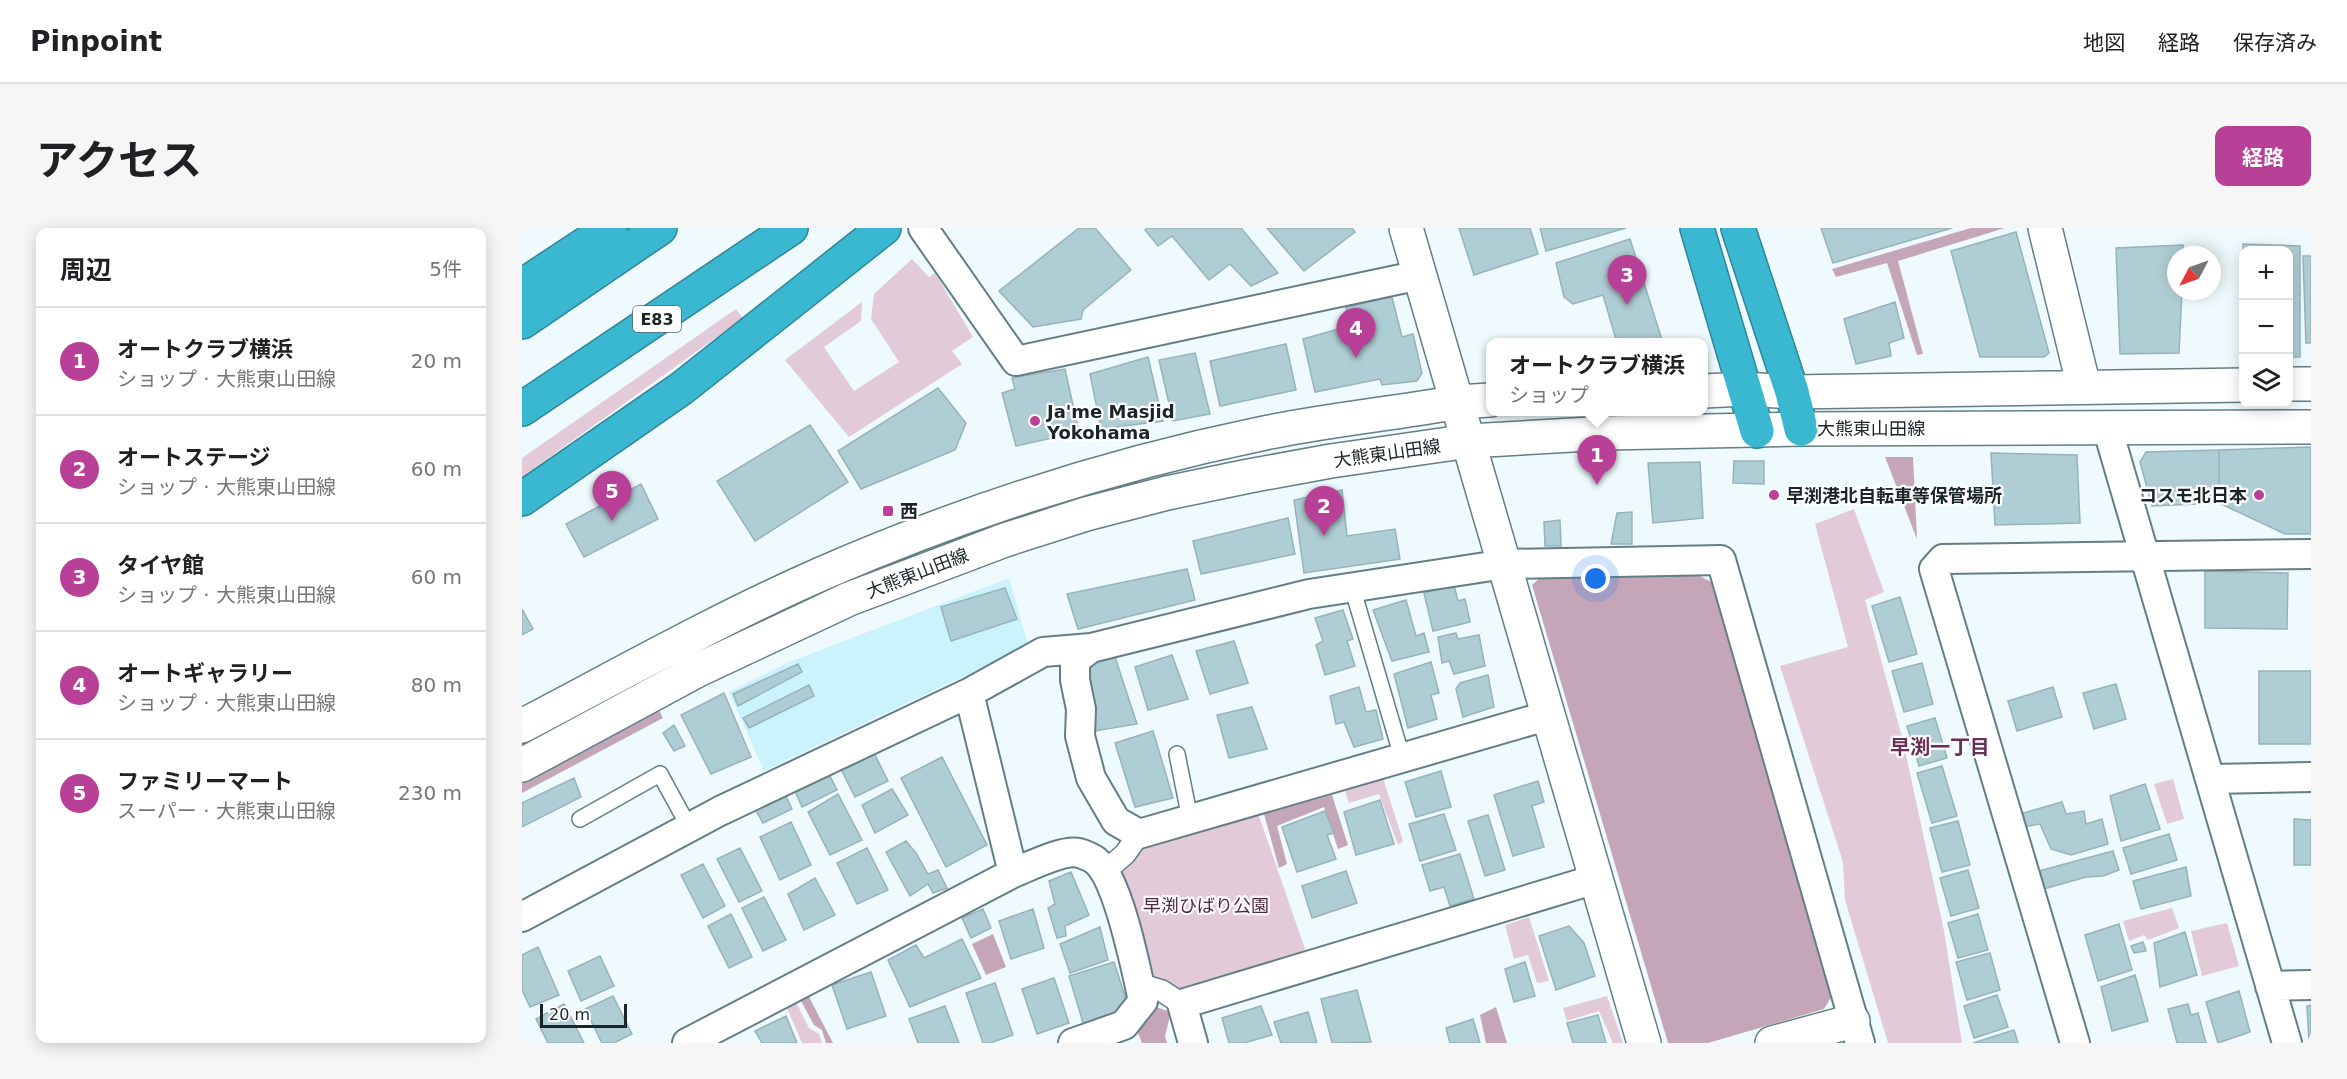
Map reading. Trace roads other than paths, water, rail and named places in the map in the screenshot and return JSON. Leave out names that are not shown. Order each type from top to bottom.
[{"type":"highway","points":[[522,286],[610,228]]},
{"type":"highway","points":[[522,322],[660,228]]},
{"type":"highway","name":"E83","points":[[522,409],[791,228]]},
{"type":"highway","points":[[522,499],[682,388],[884,228]]},
{"type":"highway","points":[[1697,228],[1757,430]]},
{"type":"highway","points":[[1738,228],[1792,392],[1801,429]]},
{"type":"street","points":[[923,228],[1016,361],[1420,275]]},
{"type":"street","points":[[1406,228],[1644,1043]]},
{"type":"street","points":[[2045,228],[2084,387]]},
{"type":"street","points":[[2293,384],[2311,384]]},
{"type":"street","name":"大熊東山田線","points":[[1708,391],[1792,392],[2239,385]]},
{"type":"street","name":"大熊東山田線","points":[[522,726],[751,607],[850,562],[964,518],[1111,472],[1261,434],[1458,402],[1486,400]]},
{"type":"street","points":[[2107,427],[2287,1043]]},
{"type":"street","name":"大熊東山田線","points":[[522,765],[698,670],[773,633],[849,599],[1005,540],[1086,514],[1167,493],[1331,461],[1469,441],[1607,433],[1801,429],[2311,427]]},
{"type":"street","points":[[2075,1043],[1934,569],[1943,559],[2311,554]]},
{"type":"street","points":[[522,917],[689,827],[969,693],[1043,652],[1091,648],[1309,594],[1505,564],[1721,560],[1857,1032],[1772,1043]]},
{"type":"street","points":[[1091,648],[1075,660],[1074,680],[1081,709],[1080,736],[1091,778],[1116,821],[1139,834]]},
{"type":"street","points":[[969,693],[1013,873]]},
{"type":"street","points":[[1104,872],[1125,854],[1139,834],[1550,715]]},
{"type":"street","points":[[2211,779],[2311,777]]},
{"type":"street","points":[[687,1043],[735,1032],[1013,873],[1060,855],[1078,852],[1096,860],[1104,872],[1123,916],[1143,1001],[1124,1025],[1073,1043]]},
{"type":"street","points":[[1182,1004],[1596,879]]},
{"type":"street","points":[[1139,984],[1162,991],[1182,1004],[1193,1043]]},
{"type":"street","points":[[2270,986],[2311,985]]},
{"type":"lane","points":[[1352,587],[1402,757]]},
{"type":"lane","points":[[1178,754],[1190,819]]},
{"type":"lane","points":[[580,819],[660,774],[689,827]]},
{"type":"place","name":"タイヤ館","points":[[1627,305]]},
{"type":"place","name":"オートギャラリー","points":[[1356,358]]},
{"type":"place","name":"Ja'me Masjid Yokohama","points":[[1035,421]]},
{"type":"place","name":"オートクラブ横浜","points":[[1597,485]]},
{"type":"place","name":"早渕港北自転車等保管場所","points":[[1774,495]]},
{"type":"place","name":"コスモ北日本","points":[[2259,495]]},
{"type":"place","name":"西","points":[[888,511]]},
{"type":"place","name":"ファミリーマート","points":[[612,521]]},
{"type":"place","name":"オートステージ","points":[[1324,536]]},
{"type":"district","name":"早渕一丁目","points":[[1940,747]]},
{"type":"park label","name":"早渕ひばり公園","points":[[1206,905]]}]
